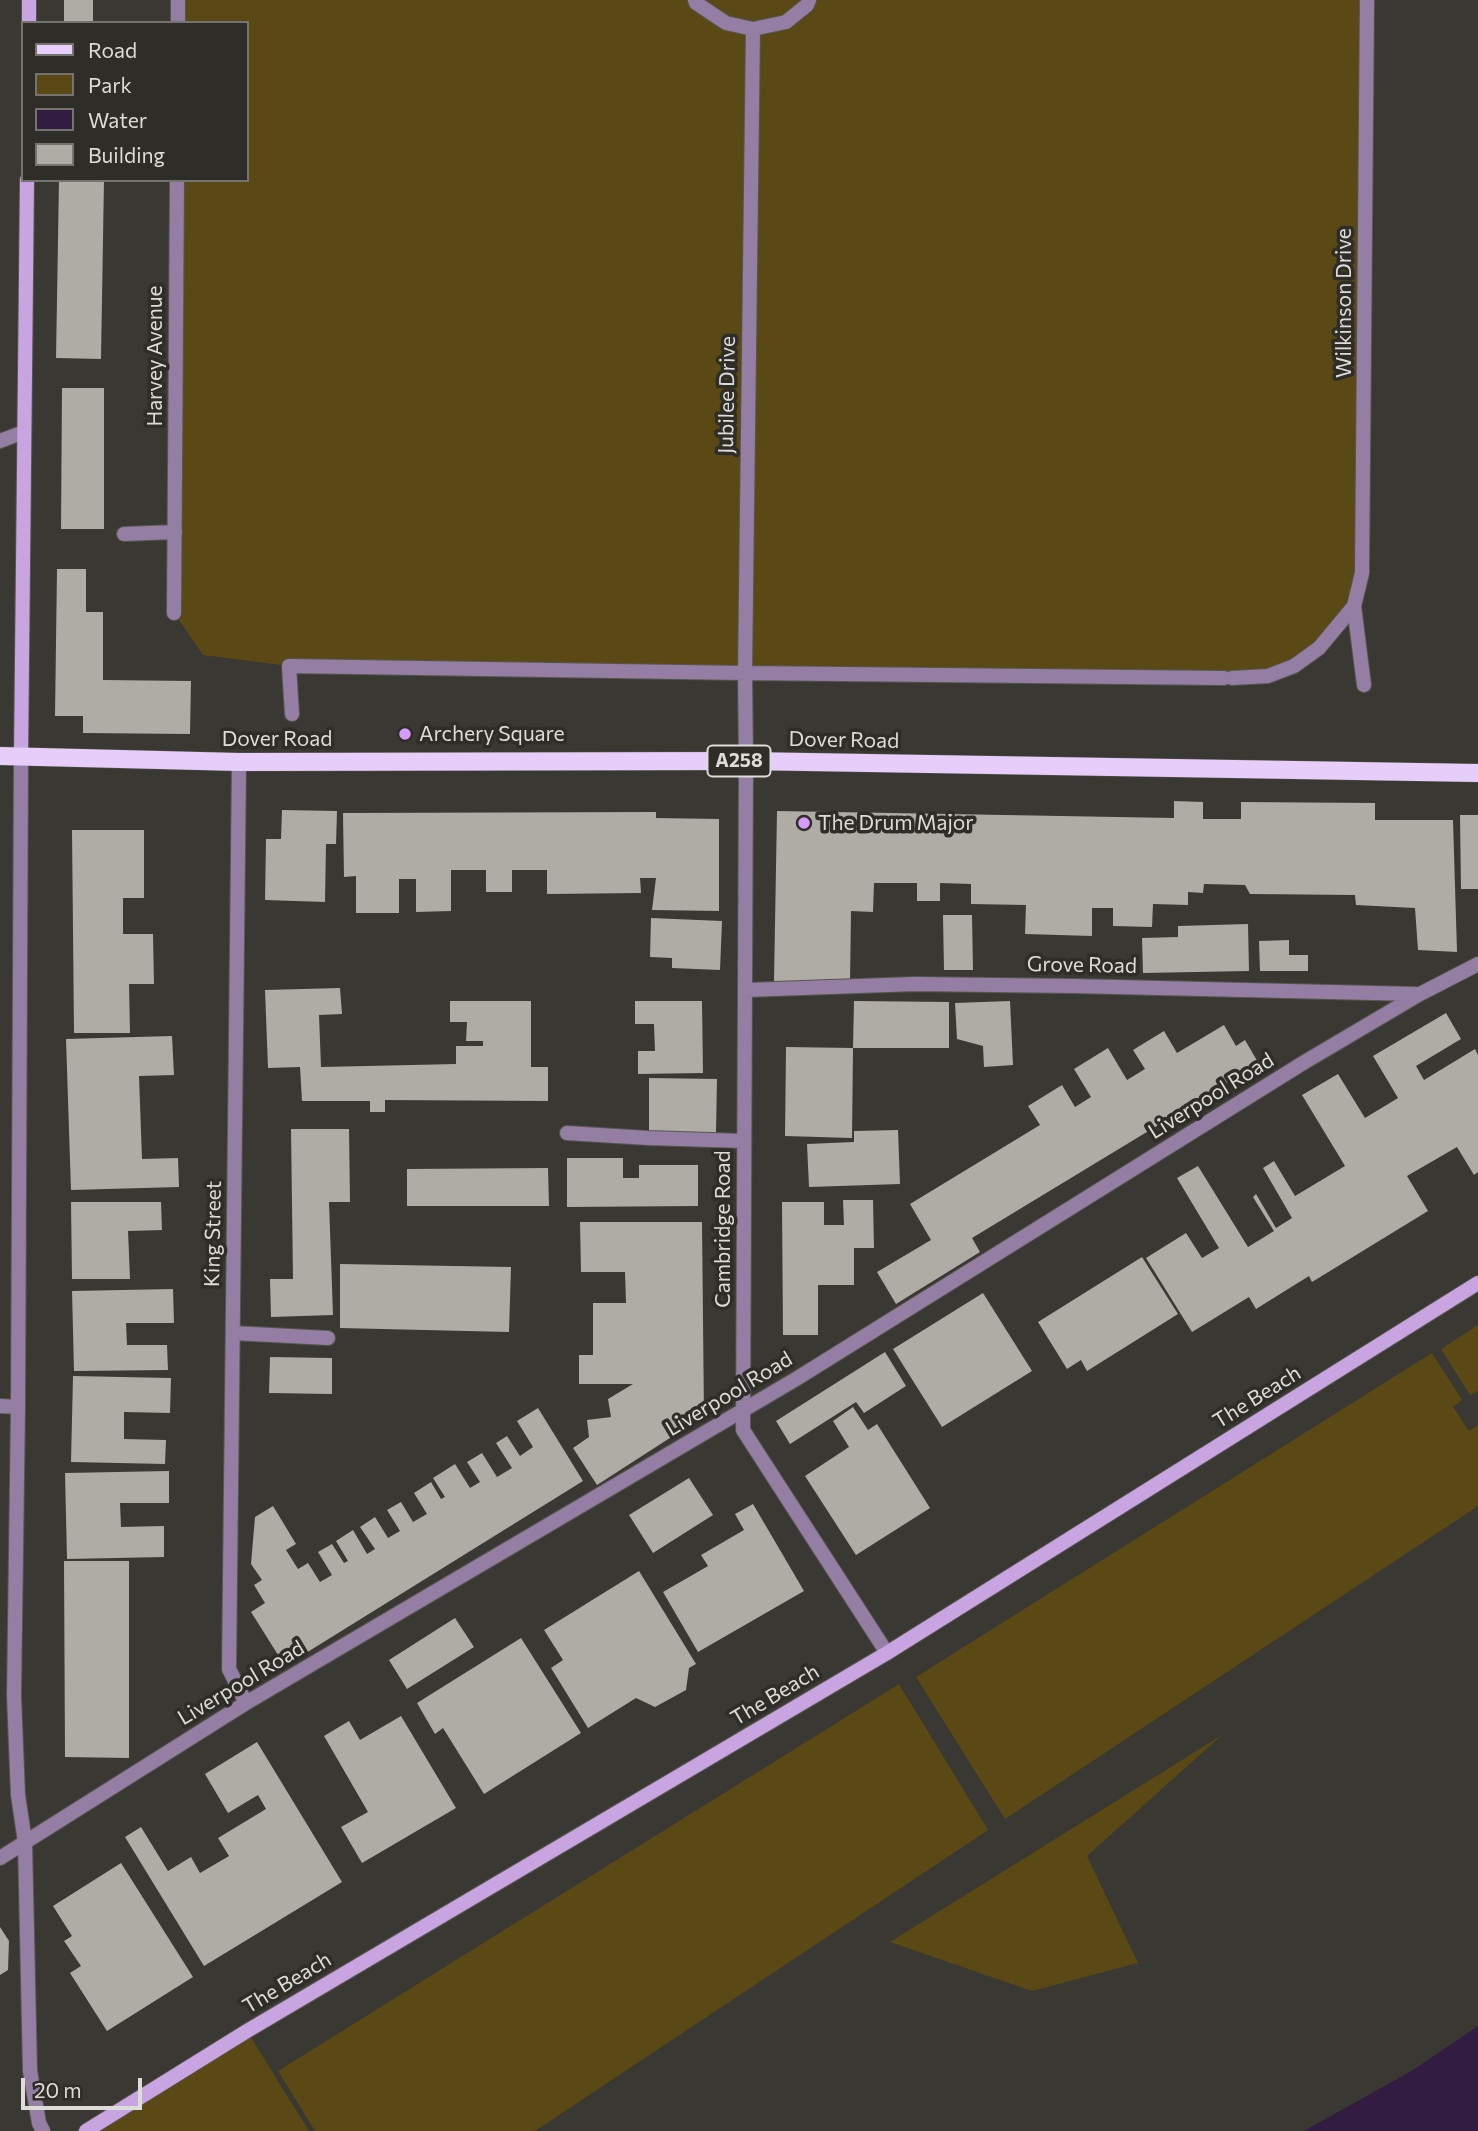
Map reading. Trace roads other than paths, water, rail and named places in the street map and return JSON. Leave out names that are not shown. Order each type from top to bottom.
[{"type":"main road","name":"Dover Road","points":[[0,756],[239,762],[746,761],[1478,773]]},
{"type":"street","points":[[29,0],[29,21]]},
{"type":"street","points":[[178,0],[178,21]]},
{"type":"street","points":[[695,0],[726,23],[753,29],[786,22],[807,5],[809,0]]},
{"type":"street","name":"Wilkinson Drive","points":[[1364,685],[1354,606],[1362,573],[1367,0]]},
{"type":"street","name":"Jubilee Drive","points":[[746,761],[753,29]]},
{"type":"street","points":[[27,182],[14,1696],[18,1795],[25,1842],[30,2071],[38,2123],[43,2131]]},
{"type":"street","name":"Harvey Avenue","points":[[174,613],[177,182]]},
{"type":"street","points":[[0,441],[24,432]]},
{"type":"street","points":[[124,534],[175,531]]},
{"type":"street","name":"Wilkinson Drive","points":[[292,714],[289,666],[745,674],[1228,678],[1268,676],[1294,666],[1319,648],[1354,606]]},
{"type":"street","name":"Cambridge Road","points":[[746,761],[743,1430],[887,1653]]},
{"type":"street","name":"King Street","points":[[239,762],[229,1669],[246,1703]]},
{"type":"street","name":"Liverpool Road","points":[[0,1858],[246,1703],[744,1409],[1418,995],[1478,964]]},
{"type":"street","name":"Grove Road","points":[[746,990],[915,984],[1418,995]]},
{"type":"street","points":[[567,1133],[648,1139],[744,1141]]},
{"type":"street","name":"The Beach","points":[[86,2131],[247,2031],[887,1653],[1478,1283]]},
{"type":"street","points":[[233,1332],[328,1338]]},
{"type":"street","points":[[0,1406],[18,1407]]},
{"type":"water","points":[[1478,2026],[1478,2131],[1304,2131],[1413,2070]]},
{"type":"place","name":"Archery Square","points":[[405,734]]},
{"type":"place","name":"The Drum Major","points":[[804,823]]}]
